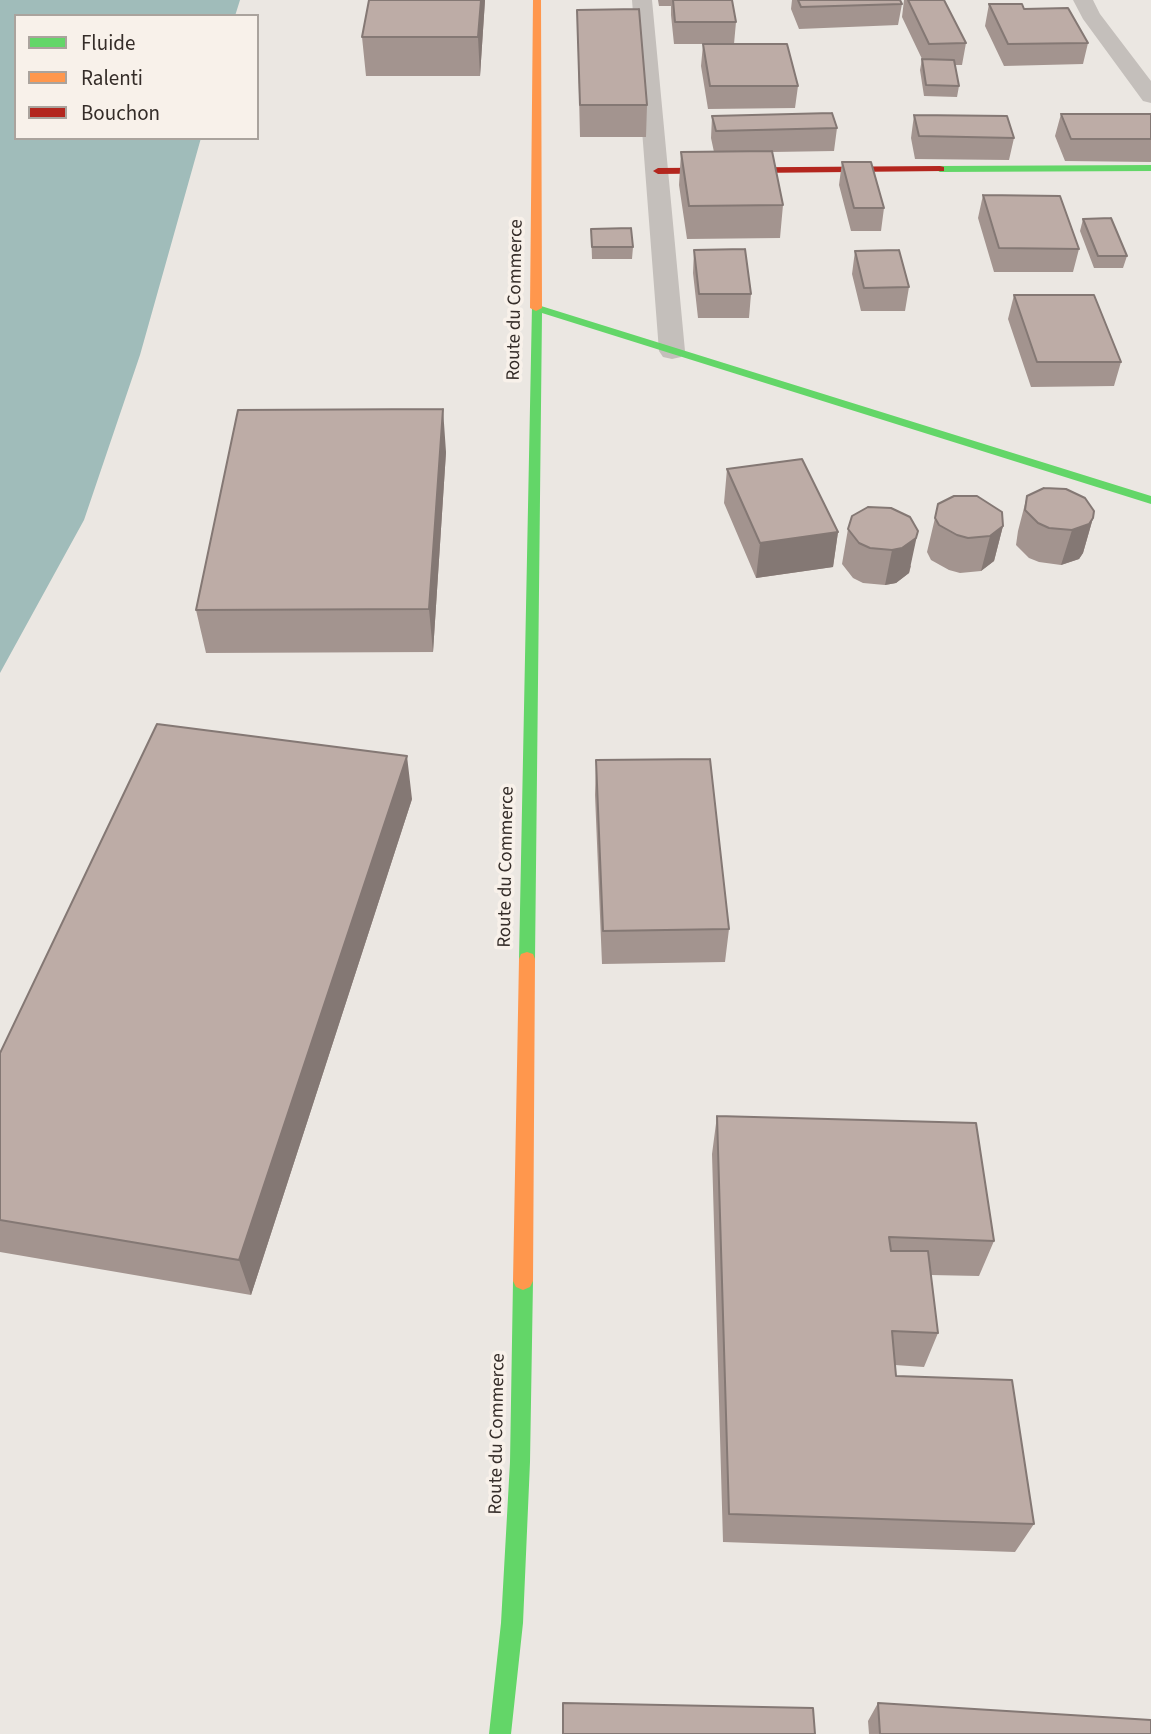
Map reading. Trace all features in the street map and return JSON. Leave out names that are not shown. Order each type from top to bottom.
[{"type":"street","name":"Route du Commerce","points":[[500,1734],[512,1623],[520,1462],[537,309],[537,0]]},
{"type":"street","points":[[642,0],[672,351]]},
{"type":"street","points":[[1083,0],[1090,15],[1151,96]]},
{"type":"street","points":[[658,171],[1151,168]]},
{"type":"street","points":[[537,309],[1151,500]]},
{"type":"water","points":[[0,0],[240,0],[236,14],[14,14],[14,140],[200,140],[140,355],[84,520],[0,673]]},
{"type":"building","points":[[369,0],[481,0],[478,37],[362,37]]},
{"type":"building","points":[[673,0],[732,0],[736,22],[675,22]]},
{"type":"building","points":[[798,0],[900,0],[902,4],[801,7]]},
{"type":"building","points":[[908,0],[944,0],[966,43],[929,44]]},
{"type":"building","points":[[989,4],[1022,4],[1024,9],[1068,8],[1088,43],[1008,44]]},
{"type":"building","points":[[639,9],[647,105],[580,105],[577,10]]},
{"type":"building","points":[[703,44],[787,44],[798,86],[710,86]]},
{"type":"building","points":[[922,59],[954,60],[959,86],[926,85]]},
{"type":"building","points":[[832,113],[837,128],[716,131],[712,116]]},
{"type":"building","points":[[1061,114],[1151,114],[1151,139],[1071,139]]},
{"type":"building","points":[[914,115],[1007,116],[1014,138],[919,136]]},
{"type":"building","points":[[772,151],[783,205],[689,206],[681,152]]},
{"type":"building","points":[[842,162],[871,162],[884,208],[854,208]]},
{"type":"building","points":[[983,195],[1060,196],[1079,249],[999,248]]},
{"type":"building","points":[[1111,218],[1127,256],[1098,256],[1083,219]]},
{"type":"building","points":[[631,228],[633,247],[592,247],[591,229]]},
{"type":"building","points":[[745,249],[751,294],[699,294],[694,250]]},
{"type":"building","points":[[899,250],[909,287],[864,288],[855,251]]},
{"type":"building","points":[[1014,295],[1094,295],[1121,362],[1037,362]]},
{"type":"building","points":[[443,409],[429,609],[196,610],[238,410]]},
{"type":"building","points":[[802,459],[838,532],[760,543],[727,469]]},
{"type":"building","points":[[1044,488],[1066,489],[1085,498],[1094,511],[1089,524],[1072,530],[1049,528],[1038,523],[1025,510],[1027,496]]},
{"type":"building","points":[[954,496],[977,496],[1002,512],[1003,526],[990,536],[968,538],[939,525],[935,518],[938,504]]},
{"type":"building","points":[[868,507],[891,508],[910,517],[918,531],[916,538],[902,548],[892,550],[870,548],[859,543],[848,529],[852,516]]},
{"type":"building","points":[[157,724],[407,756],[239,1260],[0,1220],[0,1053]]},
{"type":"building","points":[[710,759],[729,929],[603,931],[596,760]]},
{"type":"building","points":[[717,1116],[976,1123],[994,1241],[889,1237],[891,1251],[928,1251],[938,1333],[892,1331],[896,1376],[1012,1380],[1034,1524],[729,1514]]},
{"type":"building","points":[[563,1703],[813,1708],[815,1734],[563,1734]]},
{"type":"building","points":[[878,1703],[1151,1720],[1151,1734],[880,1734]]},
{"type":"traffic: fast","points":[[940,169],[1151,168]]},
{"type":"traffic: fast","points":[[527,959],[536,308]]},
{"type":"traffic: fast","points":[[537,308],[1151,500]]},
{"type":"traffic: fast","points":[[500,1734],[512,1623],[520,1462],[523,1281]]},
{"type":"traffic: slow","points":[[536,308],[537,0]]},
{"type":"traffic: slow","points":[[523,1281],[527,959]]},
{"type":"traffic: jam","points":[[658,171],[940,169]]}]
